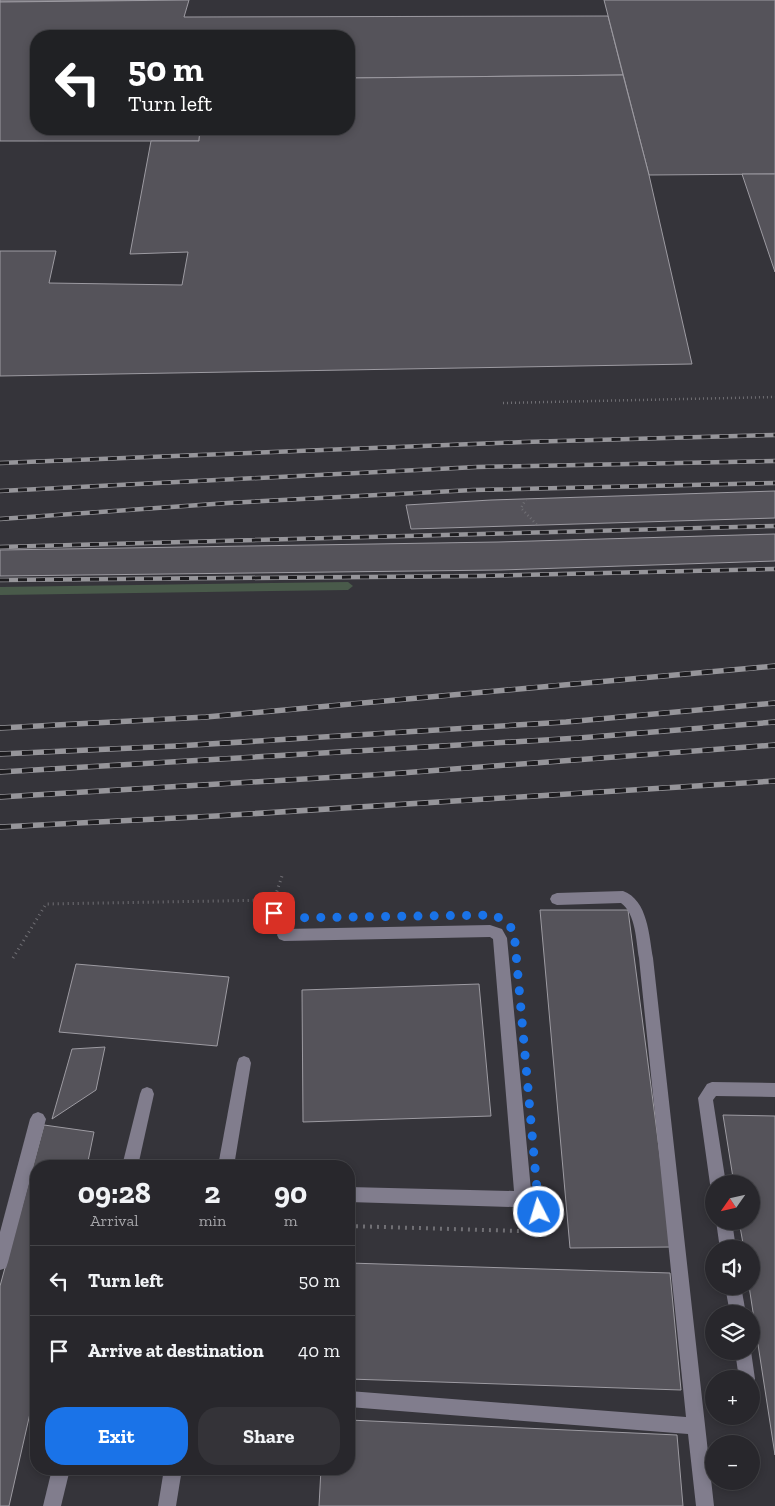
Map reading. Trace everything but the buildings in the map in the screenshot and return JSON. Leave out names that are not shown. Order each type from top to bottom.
[{"type":"street","points":[[557,899],[623,897],[628,899],[635,908],[646,958],[705,1506]]},
{"type":"street","points":[[284,935],[490,931],[497,933],[500,938],[523,1190],[520,1196],[513,1199],[355,1195]]},
{"type":"street","points":[[227,1160],[244,1063]]},
{"type":"street","points":[[717,1175],[705,1098],[708,1091],[712,1088],[775,1090]]},
{"type":"street","points":[[131,1160],[147,1094]]},
{"type":"street","points":[[0,1262],[38,1119]]},
{"type":"street","points":[[355,1399],[696,1426]]},
{"type":"street","points":[[52,1506],[59,1475]]},
{"type":"street","points":[[167,1506],[172,1475]]},
{"type":"path","points":[[503,403],[775,397]]},
{"type":"path","points":[[526,499],[521,508],[537,525]]},
{"type":"path","points":[[280,918],[274,913],[274,900],[283,873]]},
{"type":"path","points":[[13,958],[46,904],[274,900]]},
{"type":"path","points":[[355,1226],[520,1231],[533,1224],[536,1218]]},
{"type":"waterway","points":[[0,591],[348,586]]},
{"type":"railway","points":[[0,463],[524,442],[775,435]]},
{"type":"railway","points":[[0,491],[477,467],[775,461]]},
{"type":"railway","points":[[0,519],[228,503],[473,490],[775,483]]},
{"type":"railway","points":[[0,547],[775,526]]},
{"type":"railway","points":[[0,580],[479,576],[775,569]]},
{"type":"railway","points":[[0,728],[206,717],[775,666]]},
{"type":"railway","points":[[0,754],[177,746],[566,722],[775,703]]},
{"type":"railway","points":[[0,772],[579,738],[775,722]]},
{"type":"railway","points":[[0,797],[388,774],[775,745]]},
{"type":"railway","points":[[0,827],[216,816],[775,781]]},
{"type":"route","points":[[274,913],[280,918],[494,915],[505,921],[514,931],[539,1212]]}]
